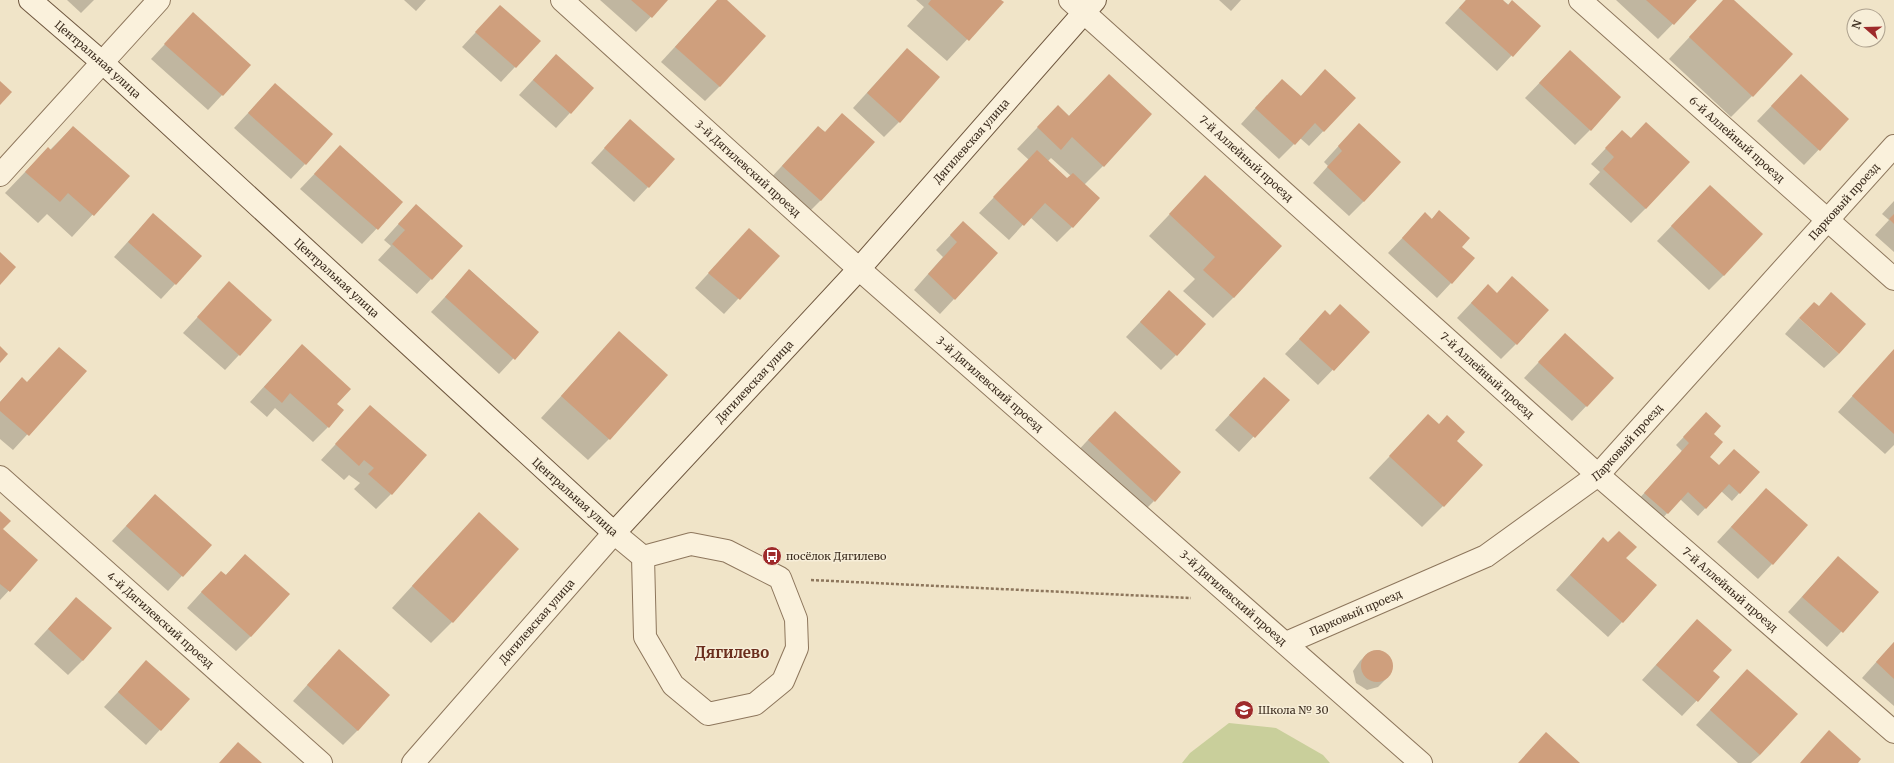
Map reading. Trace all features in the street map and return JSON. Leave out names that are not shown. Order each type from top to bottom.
[{"type":"street","name":"Центральная улица","points":[[30,0],[103,63],[614,533],[643,557]]},
{"type":"street","points":[[0,175],[159,0]]},
{"type":"street","name":"3-й Дягилевский проезд","points":[[562,0],[859,269],[1421,763]]},
{"type":"street","name":"6-й Аллейный проезд","points":[[1580,0],[1894,279]]},
{"type":"street","name":"Дягилевская улица","points":[[413,763],[614,533],[859,269],[1083,4]]},
{"type":"street","name":"7-й Аллейный проезд","points":[[1083,4],[1598,475],[1894,732]]},
{"type":"street","name":"Парковый проезд","points":[[1286,643],[1486,556],[1598,475],[1826,219],[1894,146]]},
{"type":"street","name":"4-й Дягилевский проезд","points":[[0,477],[321,763]]},
{"type":"street","points":[[691,544],[727,552],[780,578],[796,619],[797,648],[783,681],[755,704],[708,714],[673,685],[645,637],[643,557],[691,544]]},
{"type":"path","points":[[780,578],[1238,601]]},
{"type":"green space","points":[[1229,723],[1276,728],[1323,755],[1330,763],[1182,763],[1190,753]]},
{"type":"building","points":[[631,0],[668,0],[652,18]]},
{"type":"building","points":[[717,0],[727,0],[766,36],[720,87],[675,47]]},
{"type":"building","points":[[931,0],[1001,0],[1004,2],[969,41],[928,4]]},
{"type":"building","points":[[1466,0],[1503,0],[1508,5],[1512,0],[1541,26],[1513,57],[1459,8]]},
{"type":"building","points":[[1646,0],[1697,0],[1674,25]]},
{"type":"building","points":[[1723,0],[1734,0],[1793,54],[1753,97],[1689,37]]},
{"type":"building","points":[[500,5],[541,41],[516,68],[475,32]]},
{"type":"building","points":[[193,12],[251,65],[223,96],[164,44]]},
{"type":"building","points":[[907,48],[940,77],[900,123],[867,93]]},
{"type":"building","points":[[1570,50],[1621,97],[1591,131],[1539,83]]},
{"type":"building","points":[[556,54],[594,88],[571,114],[533,80]]},
{"type":"building","points":[[1325,69],[1356,98],[1324,132],[1315,123],[1295,145],[1255,108],[1282,79],[1301,96]]},
{"type":"building","points":[[1109,74],[1152,114],[1104,167],[1072,137],[1061,150],[1037,127],[1058,105],[1069,116]]},
{"type":"building","points":[[1801,74],[1849,119],[1820,151],[1771,106]]},
{"type":"building","points":[[0,81],[12,92],[0,105]]},
{"type":"building","points":[[275,83],[333,134],[306,165],[248,113]]},
{"type":"building","points":[[842,113],[875,142],[821,201],[782,166],[818,126],[825,132]]},
{"type":"building","points":[[630,119],[675,159],[649,188],[604,148]]},
{"type":"building","points":[[1646,122],[1690,162],[1646,209],[1603,169],[1614,157],[1605,148],[1622,130],[1631,138]]},
{"type":"building","points":[[1359,123],[1401,162],[1364,202],[1327,167],[1342,151],[1338,146]]},
{"type":"building","points":[[73,126],[130,176],[94,216],[68,193],[60,202],[25,172],[48,147],[51,150]]},
{"type":"building","points":[[340,145],[403,202],[378,230],[314,174]]},
{"type":"building","points":[[1037,150],[1067,178],[1073,173],[1100,198],[1073,228],[1045,203],[1024,226],[993,197]]},
{"type":"building","points":[[1205,175],[1282,246],[1234,298],[1203,270],[1215,257],[1169,214]]},
{"type":"building","points":[[1710,185],[1763,234],[1724,276],[1671,226]]},
{"type":"building","points":[[416,204],[463,246],[432,280],[392,244],[405,230],[398,224]]},
{"type":"building","points":[[1439,210],[1470,238],[1462,247],[1475,258],[1452,284],[1402,238],[1425,212],[1432,219]]},
{"type":"building","points":[[153,213],[202,256],[176,285],[128,242]]},
{"type":"building","points":[[1894,214],[1894,224],[1889,219]]},
{"type":"building","points":[[963,221],[998,253],[955,300],[928,274],[957,242],[950,235]]},
{"type":"building","points":[[749,228],[780,256],[740,300],[708,273]]},
{"type":"building","points":[[0,252],[16,267],[0,285]]},
{"type":"building","points":[[469,269],[539,332],[515,360],[445,297]]},
{"type":"building","points":[[1512,276],[1549,310],[1517,345],[1471,303],[1488,284],[1497,293]]},
{"type":"building","points":[[229,281],[272,320],[240,356],[197,317]]},
{"type":"building","points":[[1169,290],[1206,324],[1177,356],[1140,322]]},
{"type":"building","points":[[1831,292],[1866,324],[1839,354],[1799,318],[1814,302],[1819,306]]},
{"type":"building","points":[[1340,304],[1370,332],[1334,371],[1299,339],[1325,310],[1330,315]]},
{"type":"building","points":[[619,331],[668,375],[610,440],[561,396]]},
{"type":"building","points":[[1565,333],[1614,378],[1587,407],[1538,362]]},
{"type":"building","points":[[302,344],[351,389],[337,404],[344,410],[329,428],[290,393],[282,403],[264,387]]},
{"type":"building","points":[[0,346],[8,354],[0,363]]},
{"type":"building","points":[[59,347],[87,371],[29,436],[0,411],[0,402],[22,377],[27,382]]},
{"type":"building","points":[[1894,349],[1894,434],[1852,396]]},
{"type":"building","points":[[1264,377],[1290,400],[1255,438],[1229,415]]},
{"type":"building","points":[[370,405],[427,455],[392,495],[368,474],[374,468],[364,460],[359,466],[335,444]]},
{"type":"building","points":[[1115,411],[1181,472],[1155,502],[1088,440]]},
{"type":"building","points":[[1706,412],[1721,426],[1714,434],[1723,442],[1710,457],[1719,465],[1734,449],[1760,472],[1740,494],[1729,484],[1706,509],[1688,492],[1668,514],[1644,493],[1689,443],[1683,437]]},
{"type":"building","points":[[1428,414],[1439,424],[1447,415],[1465,432],[1457,441],[1483,465],[1444,507],[1389,456]]},
{"type":"building","points":[[1766,488],[1808,525],[1773,565],[1731,527]]},
{"type":"building","points":[[155,494],[212,545],[183,577],[126,526]]},
{"type":"building","points":[[0,511],[11,521],[3,529],[38,560],[10,592],[0,584]]},
{"type":"building","points":[[479,512],[519,549],[453,623],[412,586]]},
{"type":"building","points":[[1619,531],[1637,547],[1626,558],[1657,585],[1623,623],[1570,575],[1603,537],[1608,542]]},
{"type":"building","points":[[245,554],[290,594],[251,637],[201,592],[221,571],[226,575]]},
{"type":"building","points":[[1838,556],[1879,592],[1843,633],[1802,597]]},
{"type":"building","points":[[76,597],[112,628],[83,661],[48,629]]},
{"type":"building","points":[[1697,619],[1732,650],[1713,671],[1720,677],[1698,702],[1656,665]]},
{"type":"building","points":[[1894,642],[1894,679],[1876,662]]},
{"type":"building","points":[[339,649],[390,695],[358,731],[307,685]]},
{"type":"building","points":[[1374,650],[1380,650],[1390,657],[1393,666],[1392,672],[1386,679],[1380,682],[1374,682],[1364,675],[1361,669],[1361,663],[1368,653]]},
{"type":"building","points":[[146,660],[190,699],[161,731],[118,692]]},
{"type":"building","points":[[1747,669],[1798,714],[1760,755],[1710,710]]},
{"type":"building","points":[[1829,730],[1861,759],[1858,763],[1800,763]]},
{"type":"building","points":[[1546,732],[1580,763],[1518,763]]},
{"type":"building","points":[[238,742],[262,763],[219,763]]},
{"type":"place","name":"посёлок Дягилево","points":[[772,556]]},
{"type":"place","name":"Школа № 30","points":[[1244,710]]},
{"type":"district","name":"Дягилево","points":[[732,652]]}]
